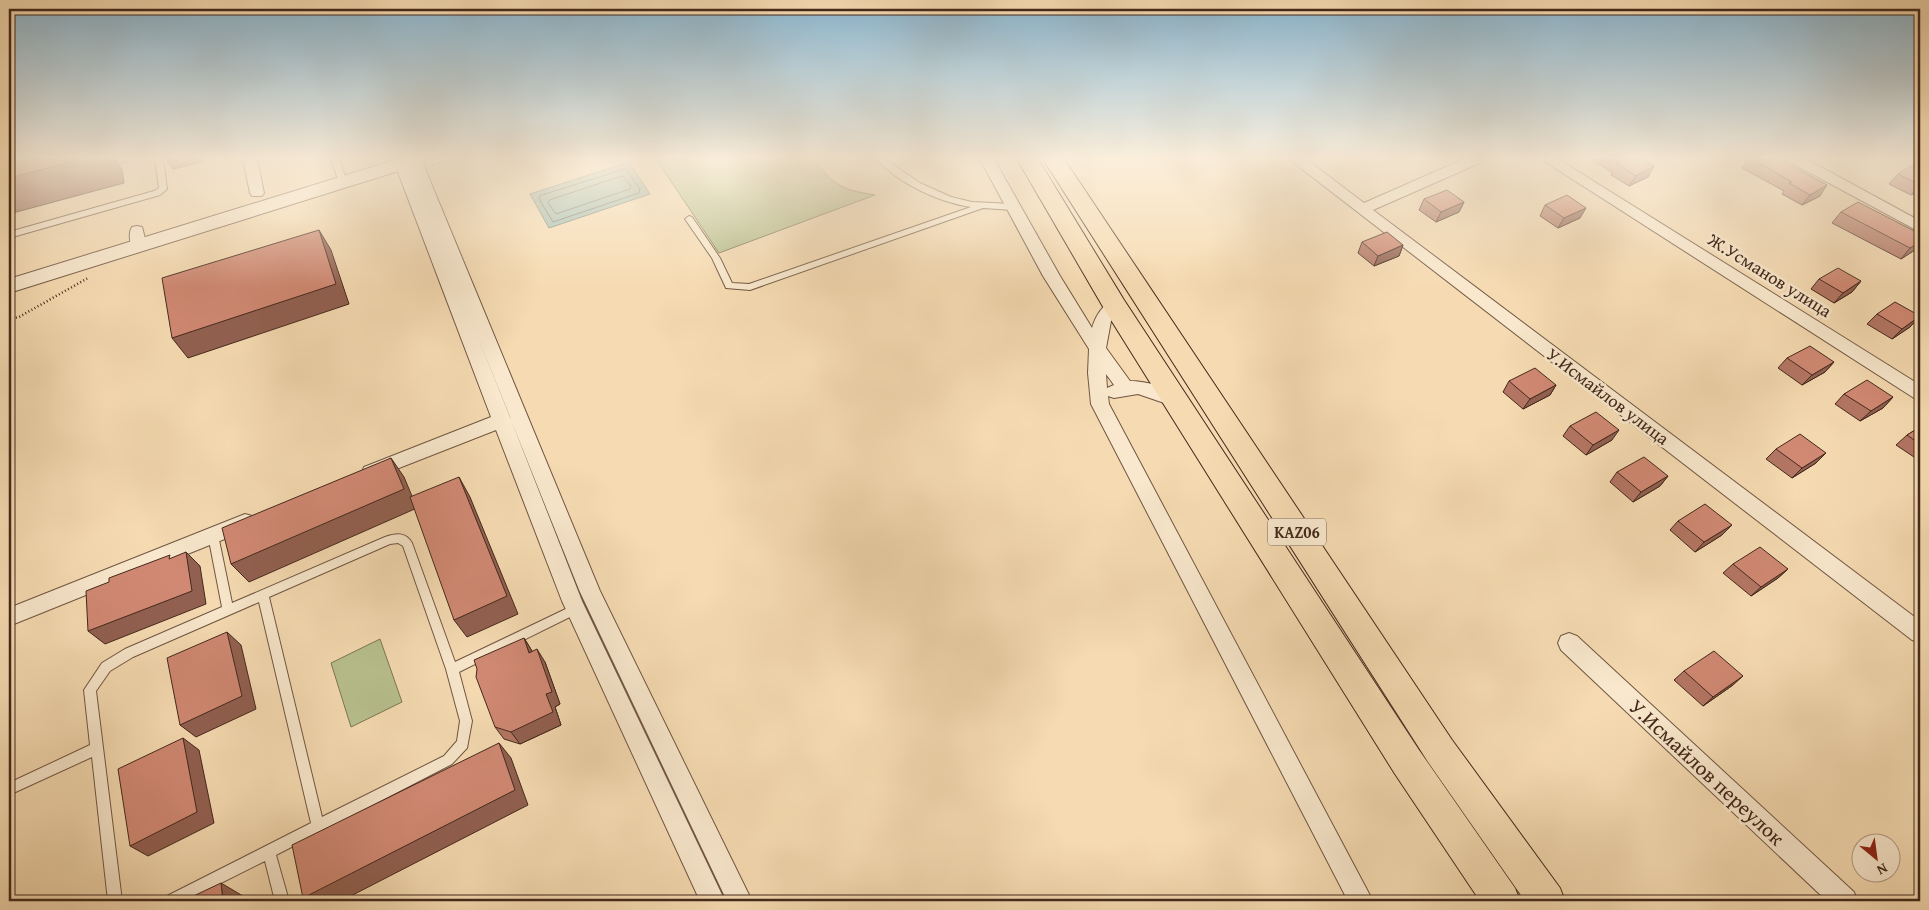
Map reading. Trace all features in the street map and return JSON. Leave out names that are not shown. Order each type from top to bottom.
[{"type":"highway","name":"KАZ06","points":[[1052,201],[1115,306],[1407,762],[1502,901]]},
{"type":"highway","name":"KАZ06","points":[[1081,201],[1440,751],[1547,901]]},
{"type":"street","points":[[9,286],[235,201]]},
{"type":"street","points":[[9,270],[138,238],[246,201]]},
{"type":"street","points":[[424,201],[502,420],[714,901]]},
{"type":"street","points":[[426,201],[585,605],[740,901]]},
{"type":"street","points":[[1010,201],[1071,311],[1098,352],[1125,387]]},
{"type":"street","name":"У.Исмайлов улица","points":[[1354,201],[1920,633]]},
{"type":"street","points":[[1364,209],[1381,201]]},
{"type":"street","name":"Ж.Усманов улица","points":[[1616,201],[1920,393]]},
{"type":"street","points":[[1873,201],[1920,227]]},
{"type":"street","points":[[1071,311],[1095,312],[1115,306]]},
{"type":"street","points":[[1115,306],[1103,320],[1098,352],[1096,380],[1100,404],[1361,901]]},
{"type":"street","points":[[1100,404],[1112,392],[1125,387],[1141,387],[1176,400]]},
{"type":"street","points":[[357,478],[502,420]]},
{"type":"street","points":[[9,617],[258,517]]},
{"type":"street","name":"У.Исмайлов переулок","points":[[1569,643],[1845,901]]},
{"type":"lane","points":[[9,235],[127,201]]},
{"type":"lane","points":[[957,201],[1013,207]]},
{"type":"lane","points":[[689,219],[720,266],[721,276],[729,286],[750,287],[984,205]]},
{"type":"lane","points":[[213,535],[228,610]]},
{"type":"lane","points":[[115,901],[90,690],[106,667],[129,652],[389,540],[400,538],[407,543],[452,669],[466,721],[463,744],[448,760],[172,901]]},
{"type":"lane","points":[[263,595],[318,826]]},
{"type":"lane","points":[[452,669],[585,605]]},
{"type":"lane","points":[[9,790],[97,748]]},
{"type":"lane","points":[[269,853],[282,901]]},
{"type":"path","points":[[9,319],[19,317],[93,275]]},
{"type":"green space","points":[[684,201],[858,201],[719,253]]},
{"type":"green space","points":[[380,639],[402,702],[351,727],[331,663]]},
{"type":"water","points":[[534,201],[628,201],[549,228]]},
{"type":"building","points":[[1427,201],[1464,202],[1441,212]]},
{"type":"building","points":[[1553,201],[1576,201],[1586,208],[1564,218],[1545,205]]},
{"type":"building","points":[[1858,202],[1920,234],[1920,242],[1910,248],[1841,212]]},
{"type":"building","points":[[319,230],[336,284],[172,338],[162,278]]},
{"type":"building","points":[[1387,232],[1403,245],[1378,256],[1362,242]]},
{"type":"building","points":[[1838,268],[1861,281],[1843,293],[1819,279]]},
{"type":"building","points":[[1895,302],[1920,316],[1902,329],[1877,314]]},
{"type":"building","points":[[1810,346],[1834,362],[1812,375],[1787,358]]},
{"type":"building","points":[[1535,368],[1556,385],[1530,399],[1509,381]]},
{"type":"building","points":[[1867,380],[1893,397],[1871,411],[1844,394]]},
{"type":"building","points":[[1596,412],[1619,430],[1593,445],[1570,426]]},
{"type":"building","points":[[1920,427],[1920,444],[1907,435]]},
{"type":"building","points":[[1800,434],[1826,453],[1802,468],[1776,449]]},
{"type":"building","points":[[1644,457],[1668,476],[1641,492],[1617,472]]},
{"type":"building","points":[[391,458],[404,489],[231,564],[222,528]]},
{"type":"building","points":[[459,477],[507,596],[454,620],[410,497]]},
{"type":"building","points":[[1705,504],[1732,525],[1704,542],[1678,521]]},
{"type":"building","points":[[1760,547],[1788,569],[1761,587],[1733,564]]},
{"type":"building","points":[[186,552],[192,591],[88,631],[86,591],[109,582],[109,578],[170,555],[169,559]]},
{"type":"building","points":[[227,632],[242,696],[180,725],[167,658]]},
{"type":"building","points":[[524,638],[529,653],[537,649],[552,692],[546,694],[553,712],[511,732],[495,727],[476,677],[477,669],[474,660]]},
{"type":"building","points":[[1714,651],[1743,676],[1713,697],[1684,671]]},
{"type":"building","points":[[183,738],[197,812],[130,846],[118,769]]},
{"type":"building","points":[[499,743],[515,790],[303,898],[292,845]]},
{"type":"building","points":[[221,883],[223,901],[183,901]]}]
